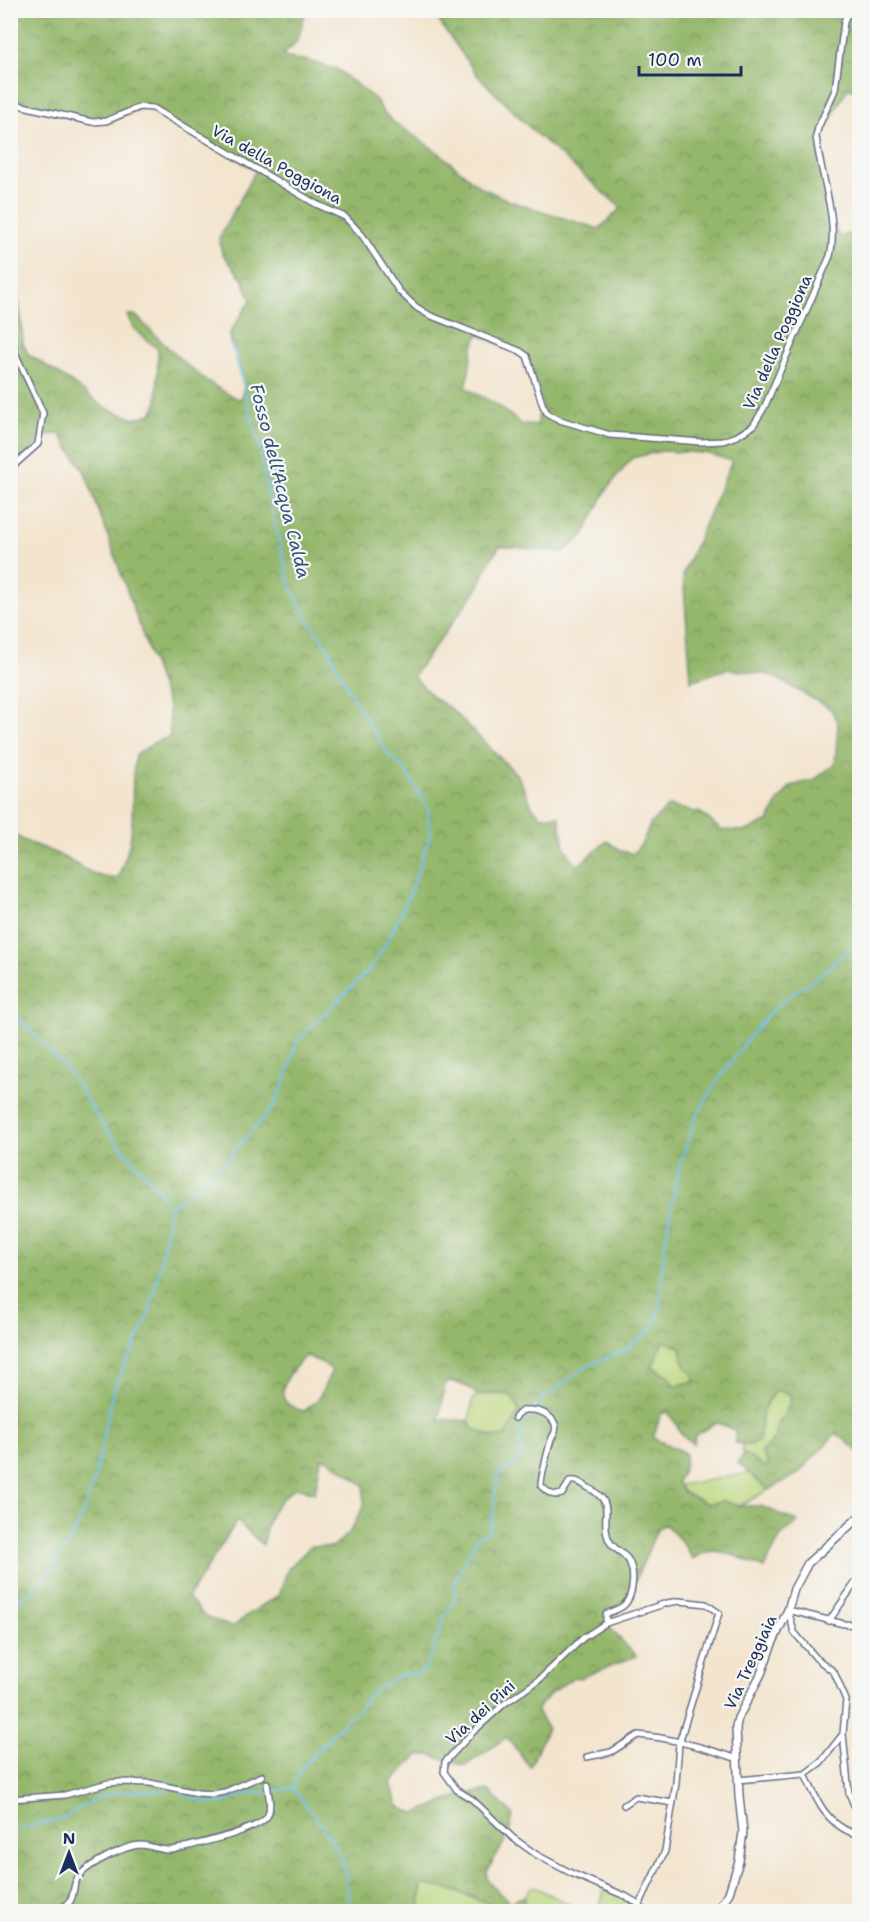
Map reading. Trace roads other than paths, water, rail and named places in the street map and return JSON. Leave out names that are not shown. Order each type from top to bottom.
[{"type":"street","name":"Via della Poggiona","points":[[10,103],[92,122],[106,122],[140,107],[153,108],[316,204],[345,217],[362,235],[399,291],[429,315],[458,325],[527,356],[543,406],[548,414],[610,435],[701,442],[723,441],[753,426],[764,408],[830,256],[833,245],[832,226],[816,136],[835,90],[844,22],[852,10]]},
{"type":"street","points":[[10,318],[15,353],[43,413],[38,444],[10,470]]},
{"type":"street","points":[[515,1418],[519,1412],[532,1410],[551,1418],[555,1428],[541,1478],[541,1486],[551,1495],[562,1494],[570,1481],[577,1481],[601,1495],[607,1510],[608,1538],[630,1564],[631,1591],[622,1607],[606,1614],[606,1623]]},
{"type":"street","name":"Via Treggiaia","points":[[716,1911],[729,1893],[739,1861],[742,1832],[736,1728],[738,1718],[761,1674],[788,1610],[794,1588],[808,1563],[860,1516]]},
{"type":"street","points":[[829,1620],[860,1576]]},
{"type":"street","name":"Via dei Pini","points":[[639,1904],[537,1855],[513,1838],[473,1800],[457,1790],[444,1772],[445,1762],[504,1704],[539,1680],[583,1638],[606,1623],[680,1601],[706,1605],[719,1613],[679,1743]]},
{"type":"street","points":[[805,1774],[816,1798],[831,1821],[852,1833],[857,1831],[859,1826],[849,1792],[843,1734],[846,1700],[834,1672],[816,1658],[794,1632],[788,1610],[844,1624],[859,1624]]},
{"type":"street","points":[[738,1780],[805,1774],[822,1762],[843,1734]]},
{"type":"street","points":[[587,1757],[611,1752],[638,1735],[692,1744],[738,1759]]},
{"type":"street","points":[[636,1911],[665,1851],[679,1743]]},
{"type":"street","points":[[10,1799],[65,1795],[120,1782],[150,1782],[212,1794],[233,1789],[262,1776]]},
{"type":"street","points":[[13,1911],[62,1908],[70,1903],[76,1880],[84,1871],[128,1848],[143,1845],[164,1851],[173,1850],[243,1831],[262,1823],[268,1816],[269,1809],[267,1783]]},
{"type":"street","points":[[624,1805],[636,1797],[673,1803]]},
{"type":"waterway","name":"Fosso dell'Acqua Calda","points":[[10,1606],[43,1578],[57,1561],[79,1524],[93,1483],[114,1390],[141,1334],[152,1302],[170,1207],[216,1171],[274,1106],[298,1040],[370,969],[389,938],[410,893],[430,836],[428,808],[402,766],[390,757],[353,698],[326,644],[311,625],[290,585],[268,494],[259,443],[238,361],[230,343]]},
{"type":"waterway","points":[[293,1788],[299,1771],[363,1705],[369,1694],[404,1673],[418,1675],[427,1667],[444,1618],[456,1596],[454,1584],[457,1576],[478,1536],[488,1533],[491,1525],[500,1472],[515,1463],[520,1454],[520,1425],[541,1400],[587,1366],[625,1350],[652,1329],[659,1312],[664,1249],[679,1167],[696,1117],[714,1086],[771,1011],[817,977],[860,939]]},
{"type":"waterway","points":[[10,1009],[64,1066],[109,1133],[152,1182],[170,1207]]},
{"type":"waterway","points":[[293,1788],[338,1850],[345,1871],[352,1912]]},
{"type":"waterway","points":[[181,1792],[213,1804],[226,1802],[245,1794],[293,1788]]},
{"type":"waterway","points":[[10,1831],[64,1818],[99,1797],[119,1792],[169,1790]]}]
